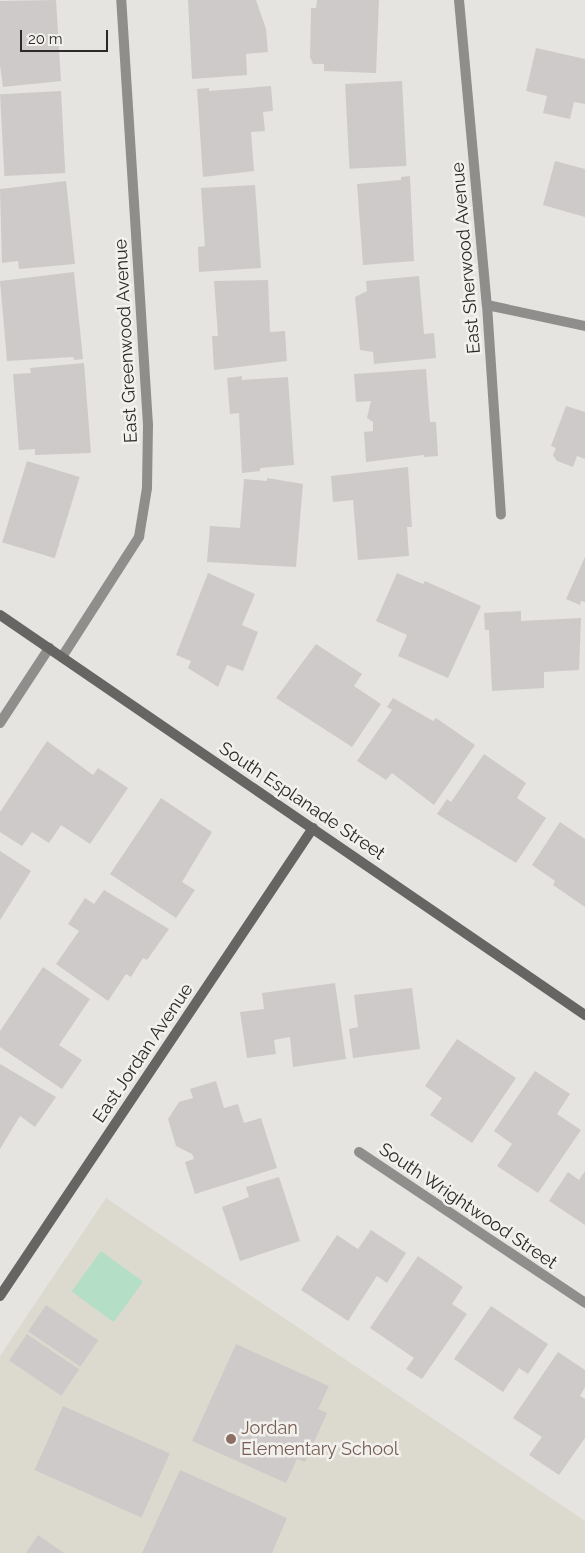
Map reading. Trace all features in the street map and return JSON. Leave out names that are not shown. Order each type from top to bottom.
[{"type":"main road","name":"South Esplanade Street","points":[[0,615],[585,1014]]},
{"type":"main road","name":"East Jordan Avenue","points":[[0,1296],[312,828]]},
{"type":"street","name":"East Greenwood Avenue","points":[[62,657],[139,538],[147,488],[148,425],[121,0]]},
{"type":"street","name":"East Sherwood Avenue","points":[[460,0],[487,305],[501,515]]},
{"type":"street","points":[[487,305],[585,326]]},
{"type":"street","points":[[0,723],[49,648]]},
{"type":"street","name":"South Wrightwood Street","points":[[359,1152],[585,1303]]},
{"type":"shaded area","name":"Jordan Elementary School","points":[[106,1198],[585,1521],[585,1553],[0,1553],[0,1356]]},
{"type":"green space","points":[[101,1251],[143,1282],[114,1322],[72,1291]]},
{"type":"building","points":[[56,0],[61,81],[3,87],[0,65],[0,1]]},
{"type":"building","points":[[188,0],[256,0],[266,29],[268,52],[246,54],[247,75],[192,79]]},
{"type":"building","points":[[317,0],[379,0],[376,73],[324,71],[324,64],[313,64],[310,57],[311,8],[316,8]]},
{"type":"building","points":[[536,48],[585,59],[585,104],[574,102],[570,119],[543,113],[547,96],[526,91]]},
{"type":"building","points":[[402,81],[406,166],[350,169],[345,84]]},
{"type":"building","points":[[271,86],[273,111],[263,112],[265,131],[251,132],[254,171],[203,177],[197,89],[209,88],[209,91]]},
{"type":"building","points":[[61,91],[65,173],[4,176],[0,94]]},
{"type":"building","points":[[555,161],[585,169],[585,217],[543,205]]},
{"type":"building","points":[[410,176],[414,261],[363,265],[357,184],[401,180],[401,177]]},
{"type":"building","points":[[66,181],[75,264],[19,269],[18,261],[2,263],[0,189]]},
{"type":"building","points":[[255,185],[261,268],[199,272],[198,247],[205,246],[201,188]]},
{"type":"building","points":[[74,272],[83,359],[74,360],[73,357],[7,361],[0,281]]},
{"type":"building","points":[[419,276],[424,334],[434,333],[436,358],[374,364],[373,352],[360,350],[355,297],[367,291],[366,281]]},
{"type":"building","points":[[268,280],[270,332],[285,331],[287,361],[214,370],[212,336],[218,336],[214,281]]},
{"type":"building","points":[[84,363],[91,453],[35,455],[35,449],[19,450],[13,374],[31,373],[30,368]]},
{"type":"building","points":[[426,369],[430,422],[436,422],[438,456],[424,457],[424,455],[366,462],[364,432],[373,431],[373,422],[367,418],[371,401],[356,402],[354,374]]},
{"type":"building","points":[[242,376],[242,380],[288,377],[294,465],[260,468],[260,471],[242,473],[239,413],[230,414],[227,378]]},
{"type":"building","points":[[566,406],[585,412],[585,459],[577,456],[573,467],[557,461],[553,455],[556,448],[551,446]]},
{"type":"building","points":[[27,461],[80,477],[55,558],[2,542]]},
{"type":"building","points":[[408,467],[412,527],[407,527],[409,556],[358,560],[353,500],[333,502],[331,476]]},
{"type":"building","points":[[267,478],[303,484],[296,567],[207,562],[210,526],[240,528],[244,479],[267,481]]},
{"type":"building","points":[[585,557],[585,602],[581,601],[580,605],[566,599]]},
{"type":"building","points":[[208,573],[255,594],[242,625],[258,632],[243,671],[227,665],[218,687],[188,668],[191,661],[176,655]]},
{"type":"building","points":[[397,573],[423,584],[425,581],[481,606],[448,678],[398,656],[407,635],[376,621]]},
{"type":"building","points":[[521,611],[521,621],[581,618],[579,670],[544,672],[544,688],[492,691],[489,630],[485,630],[484,613]]},
{"type":"building","points":[[316,644],[362,674],[354,686],[381,704],[352,747],[276,698]]},
{"type":"building","points":[[393,698],[433,721],[436,718],[475,745],[434,805],[392,773],[386,780],[357,761],[392,710],[387,707]]},
{"type":"building","points":[[47,741],[93,775],[98,768],[128,788],[90,844],[61,825],[49,843],[32,832],[22,846],[0,832],[0,812]]},
{"type":"building","points":[[484,754],[526,783],[517,798],[546,818],[516,863],[437,814],[447,799],[451,802]]},
{"type":"building","points":[[161,798],[212,832],[182,882],[195,890],[176,918],[110,874]]},
{"type":"building","points":[[560,822],[585,839],[585,907],[553,885],[555,881],[532,865]]},
{"type":"building","points":[[0,851],[31,871],[0,920]]},
{"type":"building","points":[[104,890],[169,929],[147,960],[143,958],[131,977],[126,974],[108,1001],[56,964],[79,931],[68,924],[85,898],[94,904]]},
{"type":"building","points":[[43,967],[90,999],[59,1045],[82,1060],[62,1089],[0,1047],[0,1031]]},
{"type":"building","points":[[335,983],[346,1059],[293,1067],[290,1037],[274,1040],[276,1054],[247,1058],[240,1012],[264,1009],[262,993]]},
{"type":"building","points":[[412,988],[420,1049],[353,1058],[349,1029],[358,1027],[354,995]]},
{"type":"building","points":[[457,1039],[516,1078],[472,1143],[430,1115],[442,1098],[425,1086]]},
{"type":"building","points":[[0,1064],[56,1097],[35,1127],[20,1116],[0,1149]]},
{"type":"building","points":[[535,1071],[570,1094],[557,1114],[581,1130],[538,1193],[497,1166],[512,1144],[494,1131]]},
{"type":"building","points":[[216,1081],[224,1108],[238,1104],[244,1123],[261,1118],[277,1168],[195,1194],[185,1162],[194,1159],[192,1154],[176,1146],[168,1119],[179,1102],[193,1098],[190,1089]]},
{"type":"building","points":[[585,1171],[585,1225],[549,1201],[568,1172],[579,1180]]},
{"type":"building","points":[[279,1177],[300,1241],[240,1261],[222,1207],[249,1197],[246,1187]]},
{"type":"building","points":[[371,1230],[406,1253],[387,1283],[377,1276],[348,1321],[301,1290],[337,1235],[358,1249]]},
{"type":"building","points":[[418,1256],[463,1287],[452,1304],[467,1314],[422,1379],[406,1369],[414,1358],[370,1328]]},
{"type":"building","points":[[46,1305],[98,1340],[80,1367],[28,1332]]},
{"type":"building","points":[[491,1306],[548,1344],[528,1374],[519,1368],[503,1392],[454,1359]]},
{"type":"building","points":[[27,1334],[79,1369],[61,1396],[9,1361]]},
{"type":"building","points":[[236,1344],[329,1386],[318,1409],[327,1413],[305,1462],[297,1459],[286,1483],[192,1441]]},
{"type":"building","points":[[558,1352],[585,1370],[585,1387],[580,1396],[585,1399],[585,1438],[559,1475],[529,1455],[542,1437],[513,1418]]},
{"type":"building","points":[[63,1406],[170,1454],[141,1518],[35,1470]]},
{"type":"building","points":[[180,1470],[287,1518],[272,1553],[142,1553]]},
{"type":"building","points":[[38,1535],[64,1553],[26,1553]]},
{"type":"place","name":"Jordan Elementary School","points":[[231,1439]]}]
